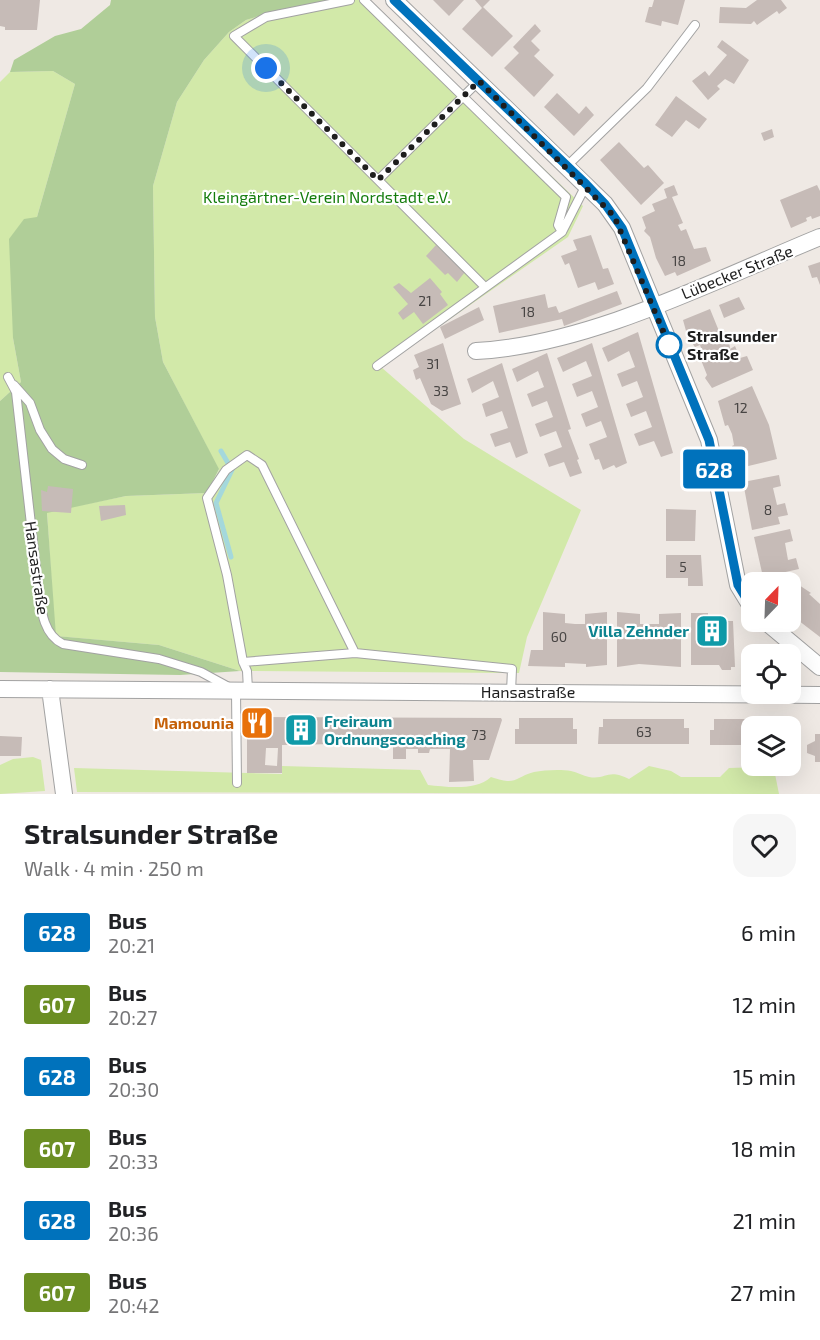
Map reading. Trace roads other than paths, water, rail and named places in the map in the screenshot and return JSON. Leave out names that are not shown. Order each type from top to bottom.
[{"type":"street","points":[[394,0],[586,184],[605,204],[622,228],[709,440],[738,585],[741,590]]},
{"type":"street","name":"Lübecker Straße","points":[[653,306],[820,237]]},
{"type":"street","points":[[476,351],[501,350],[571,334],[653,306]]},
{"type":"street","points":[[778,632],[820,668]]},
{"type":"street","name":"Hansastraße","points":[[0,689],[820,695]]},
{"type":"street","points":[[50,689],[64,794]]},
{"type":"lane","points":[[350,0],[266,17],[234,36],[484,288]]},
{"type":"lane","points":[[364,0],[566,197],[558,225],[562,232]]},
{"type":"lane","points":[[567,166],[647,88],[695,25]]},
{"type":"lane","points":[[378,180],[479,81]]},
{"type":"lane","points":[[377,366],[562,232],[586,184]]},
{"type":"lane","name":"Hansastraße","points":[[82,465],[64,459],[52,449],[40,430],[30,403],[8,377],[16,392],[38,586],[43,617],[50,636],[63,644],[181,665],[242,691]]},
{"type":"lane","points":[[237,783],[242,691],[247,671],[243,662],[227,575],[207,498],[230,467],[247,455],[262,465],[355,653]]},
{"type":"lane","points":[[243,662],[355,653],[512,669],[511,692]]},
{"type":"waterway","points":[[221,451],[232,470],[216,503],[231,557]]},
{"type":"place","name":"Stralsunder Straße","points":[[669,345]]},
{"type":"place","name":"Villa Zehnder","points":[[712,631]]},
{"type":"place","name":"Mamounia","points":[[257,723]]},
{"type":"place","name":"Freiraum Ordnungscoaching","points":[[301,730]]},
{"type":"park label","name":"Kleingärtner-Verein Nordstadt e.V.","points":[[327,197]]}]
